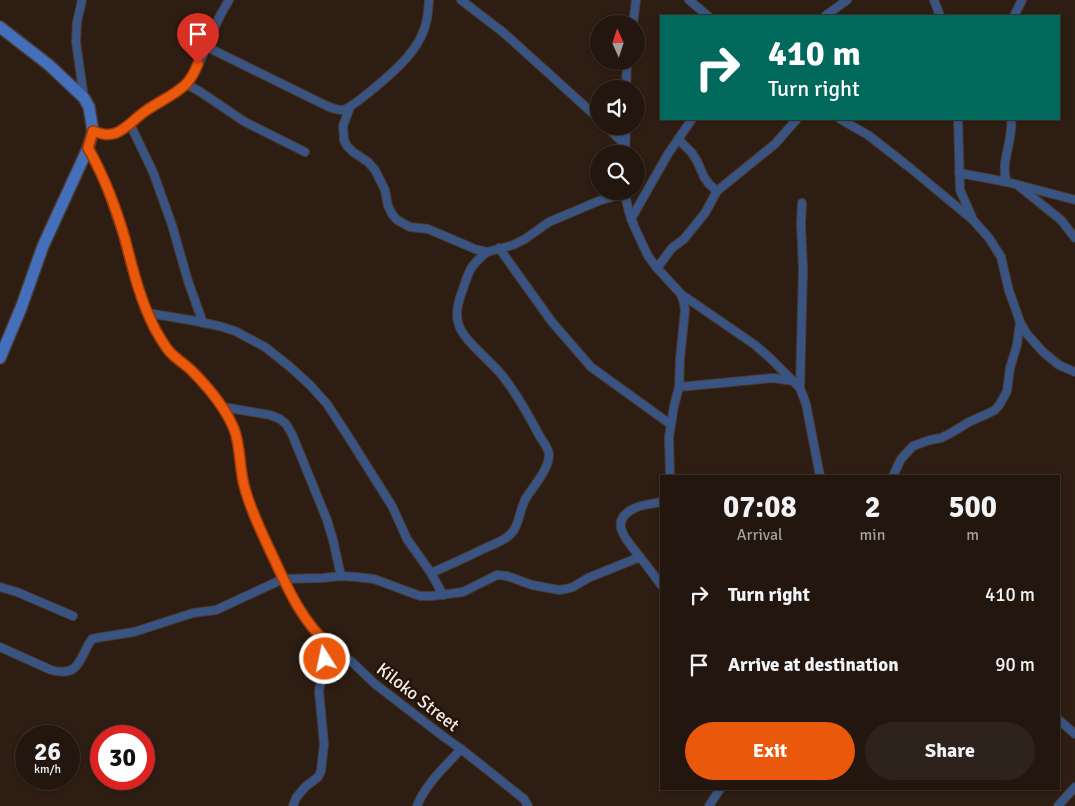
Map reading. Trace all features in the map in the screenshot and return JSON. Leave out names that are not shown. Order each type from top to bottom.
[{"type":"main road","points":[[0,27],[49,65],[84,98],[89,107],[93,131],[88,148],[43,246],[21,308],[0,358]]},
{"type":"street","points":[[82,0],[76,22],[76,42],[84,98]]},
{"type":"street","points":[[93,131],[105,135],[122,130],[146,110],[186,84],[193,75],[207,47],[228,0]]},
{"type":"street","points":[[207,47],[327,106],[343,110],[350,107],[400,65],[412,51],[427,23],[429,0]]},
{"type":"street","points":[[461,0],[504,33],[590,111]]},
{"type":"street","points":[[634,15],[636,0]]},
{"type":"street","points":[[689,0],[707,15]]},
{"type":"street","points":[[826,15],[847,0]]},
{"type":"street","points":[[934,0],[940,15]]},
{"type":"street","points":[[1014,15],[1019,1]]},
{"type":"street","points":[[186,84],[245,122],[305,152]]},
{"type":"street","points":[[350,107],[343,126],[344,140],[353,152],[376,170],[385,190],[388,206],[397,220],[410,227],[428,229],[475,249],[487,252]]},
{"type":"street","points":[[631,219],[668,154],[691,120]]},
{"type":"street","points":[[657,268],[672,248],[684,239],[704,214],[717,191],[775,144],[796,120]]},
{"type":"street","points":[[842,120],[868,135],[973,220],[989,238],[1001,258],[1009,291],[1020,322],[1027,334],[1043,352],[1060,365],[1075,372]]},
{"type":"street","points":[[958,120],[960,190],[973,220]]},
{"type":"street","points":[[1007,182],[1004,172],[1011,132],[1011,120]]},
{"type":"street","points":[[130,124],[153,172],[203,322]]},
{"type":"street","points":[[615,135],[625,145]]},
{"type":"street","points":[[625,145],[626,135]]},
{"type":"street","points":[[678,139],[692,153],[704,177],[717,191]]},
{"type":"street","name":"Kiloko Street","points":[[88,148],[97,164],[112,201],[136,283],[147,313],[170,352],[194,372],[223,406],[238,442],[244,487],[254,518],[301,612],[312,628],[328,644],[352,662],[375,684],[524,799],[528,806]]},
{"type":"street","points":[[959,173],[1007,182],[1075,200]]},
{"type":"street","points":[[1018,186],[1061,220],[1075,238]]},
{"type":"street","points":[[431,573],[511,534],[517,523],[523,503],[544,470],[549,455],[526,410],[502,374],[468,340],[460,329],[458,304],[468,273],[475,262],[487,252],[513,245],[549,222],[603,200]]},
{"type":"street","points":[[626,200],[631,219],[644,248],[657,268],[680,294],[755,345],[800,388],[806,404],[820,475]]},
{"type":"street","points":[[800,388],[803,269],[802,202]]},
{"type":"street","points":[[499,248],[552,322],[591,367],[670,424]]},
{"type":"street","points":[[670,475],[670,424],[679,387],[685,310],[680,294]]},
{"type":"street","points":[[147,313],[203,322],[235,331],[265,347],[310,386],[327,404],[392,506],[407,539],[431,573],[443,595]]},
{"type":"street","points":[[893,475],[901,459],[913,446],[952,433],[969,422],[995,410],[1000,404],[1007,391],[1020,322]]},
{"type":"street","points":[[679,387],[773,378],[794,381]]},
{"type":"street","points":[[223,406],[270,415],[286,424],[292,434],[327,520],[341,576]]},
{"type":"street","points":[[660,502],[636,507],[627,512],[622,518],[620,530],[660,584]]},
{"type":"street","points":[[0,647],[51,670],[68,671],[78,665],[92,639],[134,632],[193,613],[216,610],[283,579],[341,576],[374,579],[420,596],[463,592],[497,576],[507,576],[532,585],[559,590],[566,589],[640,556]]},
{"type":"street","points":[[0,587],[17,592],[73,616]]},
{"type":"street","points":[[293,806],[296,798],[318,777],[320,771],[324,744],[319,690],[328,644]]},
{"type":"street","points":[[1060,721],[1075,734]]},
{"type":"street","points":[[417,806],[426,788],[461,749]]},
{"type":"street","points":[[1058,806],[1075,787]]},
{"type":"street","points":[[709,806],[719,790]]},
{"type":"route","points":[[198,64],[186,84],[146,110],[122,130],[105,135],[93,131],[88,148],[97,164],[112,201],[136,283],[147,313],[170,352],[194,372],[223,406],[238,442],[244,487],[254,518],[301,612],[312,628],[328,644],[325,659]]}]
